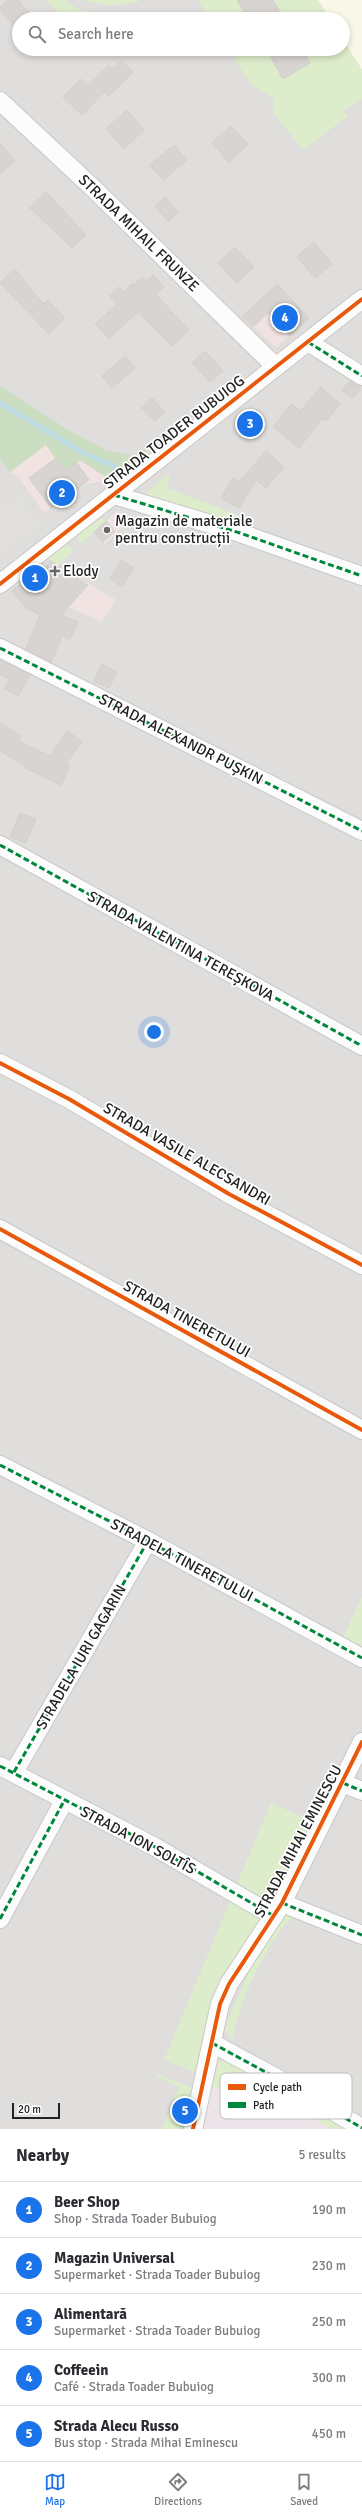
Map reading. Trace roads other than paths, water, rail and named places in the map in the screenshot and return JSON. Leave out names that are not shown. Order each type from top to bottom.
[{"type":"street","name":"STRADA MIHAIL FRUNZE","points":[[0,101],[94,189],[276,367]]},
{"type":"street","name":"STRADA TOADER BUBUIOG","points":[[0,584],[362,299]]},
{"type":"street","points":[[308,342],[362,376]]},
{"type":"street","points":[[114,495],[240,533],[362,576]]},
{"type":"street","name":"STRADA ALEXANDR PUȘKIN","points":[[0,648],[362,831]]},
{"type":"street","name":"STRADA VALENTINA TEREȘKOVA","points":[[0,845],[362,1046]]},
{"type":"street","name":"STRADA VASILE ALECSANDRI","points":[[0,1062],[69,1099],[229,1194],[362,1265]]},
{"type":"street","name":"STRADA TINERETULUI","points":[[0,1229],[362,1430]]},
{"type":"street","name":"STRADELA TINERETULUI","points":[[0,1465],[148,1541],[362,1658]]},
{"type":"street","name":"STRADELA IURI GAGARIN","points":[[7,1769],[148,1541]]},
{"type":"street","name":"STRADA MIHAI EMINESCU","points":[[193,2129],[220,2004],[229,1984],[278,1910],[343,1783],[362,1742]]},
{"type":"street","name":"STRADA ION SOLTÎS","points":[[7,1769],[64,1801],[278,1910],[362,1935]]},
{"type":"street","points":[[343,1783],[362,1791]]},
{"type":"street","points":[[0,1919],[64,1801]]},
{"type":"street","points":[[212,2044],[267,2073]]},
{"type":"street","points":[[347,2119],[362,2128]]},
{"type":"waterway","points":[[0,403],[80,451],[117,468]]},
{"type":"place","name":"Coffeein","points":[[285,318]]},
{"type":"place","name":"Alimentară","points":[[250,424]]},
{"type":"place","name":"Magazin Universal","points":[[62,493]]},
{"type":"place","name":"Magazin de materiale pentru construcții","points":[[107,530]]},
{"type":"place","name":"Elody","points":[[55,571]]},
{"type":"place","name":"Beer Shop","points":[[35,578]]},
{"type":"place","name":"Strada Alecu Russo","points":[[185,2111]]}]
